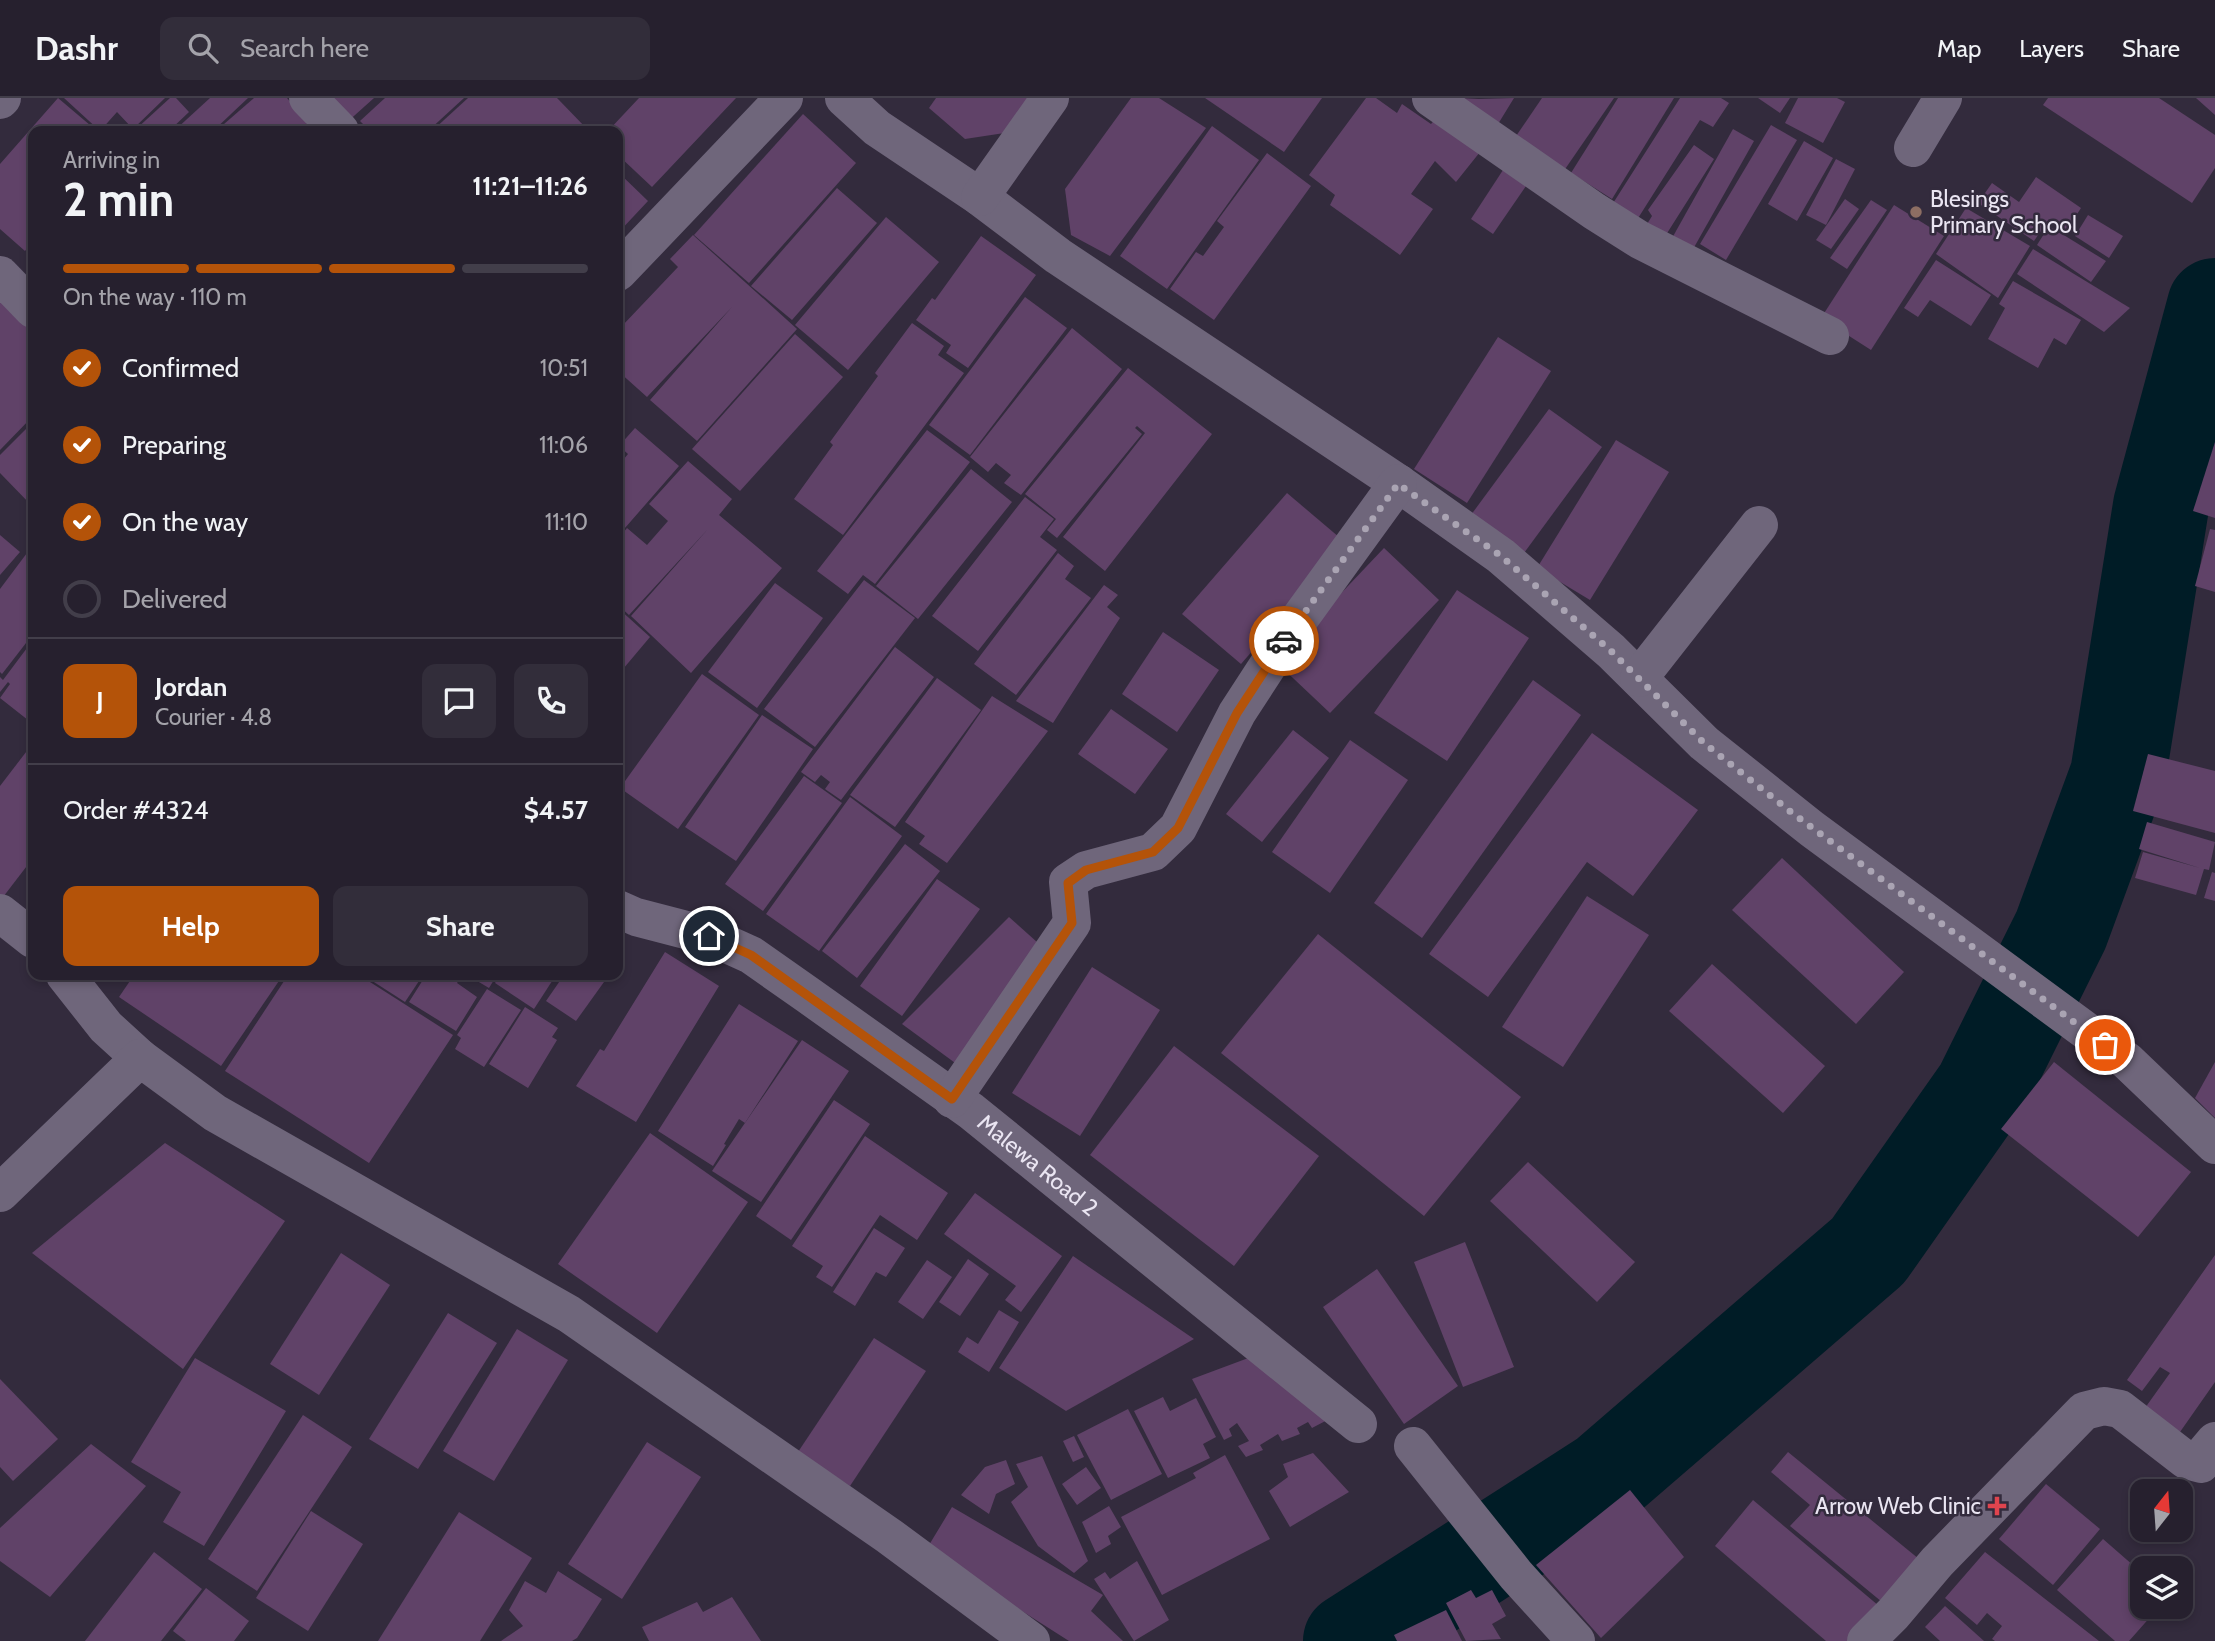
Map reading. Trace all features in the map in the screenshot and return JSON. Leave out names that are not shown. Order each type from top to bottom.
[{"type":"street","points":[[308,98],[336,126]]},
{"type":"street","points":[[623,267],[784,98]]},
{"type":"street","points":[[844,98],[877,128],[980,197],[1069,264],[1501,556],[1611,651],[1704,743],[1812,829],[2127,1061],[2215,1145]]},
{"type":"street","points":[[980,197],[1050,98]]},
{"type":"street","points":[[1431,98],[1640,240],[1830,336]]},
{"type":"street","points":[[1913,148],[1943,98]]},
{"type":"street","points":[[0,275],[28,304]]},
{"type":"street","points":[[952,1099],[1072,923],[1068,883],[1086,870],[1153,852],[1178,828],[1244,702],[1287,636],[1398,484]]},
{"type":"street","points":[[1639,678],[1759,525]]},
{"type":"street","name":"Malewa Road 2","points":[[623,911],[709,936],[751,955],[971,1111],[1358,1424]]},
{"type":"street","points":[[0,914],[28,935]]},
{"type":"street","points":[[69,980],[106,1027],[140,1058],[215,1114],[569,1314],[889,1536],[1020,1633]]},
{"type":"street","points":[[0,1193],[140,1058]]},
{"type":"street","points":[[1866,1641],[1937,1562],[2084,1412],[2104,1406],[2120,1409],[2186,1460],[2201,1464],[2199,1460],[2215,1441]]},
{"type":"street","points":[[1413,1446],[1516,1575],[1576,1641]]},
{"type":"building","points":[[58,98],[91,126],[33,126]]},
{"type":"building","points":[[64,98],[165,98],[136,126],[130,126],[117,112],[104,126],[95,126]]},
{"type":"building","points":[[170,98],[176,98],[189,112],[174,126],[139,126]]},
{"type":"building","points":[[210,98],[248,98],[218,126],[179,126]]},
{"type":"building","points":[[254,98],[287,98],[308,122],[304,126],[222,126]]},
{"type":"building","points":[[318,98],[374,98],[345,124]]},
{"type":"building","points":[[385,98],[464,98],[433,126],[365,126],[360,121]]},
{"type":"building","points":[[468,98],[557,98],[584,126],[437,126]]},
{"type":"building","points":[[639,98],[736,98],[652,187],[623,160],[623,126],[613,126]]},
{"type":"building","points":[[936,98],[1033,98],[1011,132],[965,139],[929,108]]},
{"type":"building","points":[[1131,98],[1159,98],[1206,128],[1110,256],[1071,235],[1065,189]]},
{"type":"building","points":[[1205,98],[1322,98],[1284,152]]},
{"type":"building","points":[[1366,98],[1376,98],[1397,113],[1402,104],[1431,124],[1442,112],[1484,147],[1456,182],[1435,161],[1411,194],[1433,209],[1400,255],[1330,205],[1335,195],[1309,175]]},
{"type":"building","points":[[1458,98],[1479,99],[1514,98],[1495,129]]},
{"type":"building","points":[[1542,98],[1614,98],[1561,175],[1512,142]]},
{"type":"building","points":[[1618,98],[1674,98],[1612,199],[1571,173]]},
{"type":"building","points":[[1680,98],[1721,98],[1729,103],[1713,127],[1700,120],[1635,223],[1610,208]]},
{"type":"building","points":[[1758,98],[1790,98],[1780,113]]},
{"type":"building","points":[[1798,98],[1837,98],[1845,102],[1823,143],[1785,123]]},
{"type":"building","points":[[2048,98],[2159,98],[2215,135],[2215,168],[2192,203],[2043,105]]},
{"type":"building","points":[[2196,98],[2215,98],[2215,115]]},
{"type":"building","points":[[803,114],[856,163],[749,283],[694,235]]},
{"type":"building","points":[[1771,125],[1797,140],[1726,260],[1700,244]]},
{"type":"building","points":[[1212,126],[1259,160],[1167,289],[1120,256]]},
{"type":"building","points":[[1733,129],[1754,141],[1692,251],[1671,240]]},
{"type":"building","points":[[28,132],[28,247],[25,251],[0,229],[0,164]]},
{"type":"building","points":[[1804,141],[1833,158],[1797,221],[1768,204]]},
{"type":"building","points":[[1694,145],[1714,159],[1664,238],[1644,229],[1652,216],[1648,210]]},
{"type":"building","points":[[1267,153],[1311,186],[1214,320],[1170,289],[1196,252],[1203,256],[1224,227],[1217,221]]},
{"type":"building","points":[[1836,159],[1855,169],[1826,225],[1806,215]]},
{"type":"building","points":[[1503,170],[1526,186],[1493,234],[1471,219]]},
{"type":"building","points":[[623,177],[648,201],[623,228]]},
{"type":"building","points":[[2036,177],[2081,208],[2066,231],[2049,219],[2034,241],[1978,203],[1992,183],[2019,202]]},
{"type":"building","points":[[837,188],[877,223],[792,320],[751,286]]},
{"type":"building","points":[[1845,199],[1859,209],[1831,249],[1816,240]]},
{"type":"building","points":[[1871,200],[1887,210],[1847,269],[1830,258]]},
{"type":"building","points":[[1894,205],[1944,236],[1871,350],[1821,318]]},
{"type":"building","points":[[1966,208],[2030,246],[1998,298],[1936,254]]},
{"type":"building","points":[[2088,215],[2123,236],[2109,258],[2075,236]]},
{"type":"building","points":[[886,217],[939,262],[848,370],[795,325]]},
{"type":"building","points":[[2049,226],[2106,261],[2091,282],[2037,245]]},
{"type":"building","points":[[693,235],[797,329],[697,441],[650,400],[732,307],[647,397],[623,375],[623,325],[678,267],[670,259]]},
{"type":"building","points":[[981,236],[1036,275],[968,368],[946,353],[951,345],[916,320],[932,298],[935,300]]},
{"type":"building","points":[[2033,249],[2130,308],[2104,332],[2017,274]]},
{"type":"building","points":[[1936,260],[1991,295],[1971,326],[1930,300],[1918,317],[1904,308]]},
{"type":"building","points":[[2013,281],[2081,320],[2066,345],[2054,338],[2038,368],[1988,339],[2005,308],[1999,304]]},
{"type":"building","points":[[0,296],[28,311],[28,421],[0,450]]},
{"type":"building","points":[[1025,297],[1067,328],[970,455],[929,425]]},
{"type":"building","points":[[912,323],[944,346],[938,355],[964,373],[843,535],[794,499],[833,445],[830,442],[878,376],[875,373]]},
{"type":"building","points":[[1072,328],[1122,369],[1021,495],[1004,483],[1011,475],[996,463],[988,472],[970,457]]},
{"type":"building","points":[[795,334],[843,377],[740,491],[692,449]]},
{"type":"building","points":[[1498,337],[1551,371],[1467,503],[1414,469]]},
{"type":"building","points":[[1128,368],[1212,434],[1105,571],[1063,537],[1145,433],[1137,426],[1135,428],[1142,434],[1057,538],[1047,530],[1056,519],[1025,494]]},
{"type":"building","points":[[1549,409],[1602,447],[1521,557],[1468,519]]},
{"type":"building","points":[[28,427],[28,502],[0,473],[0,455]]},
{"type":"building","points":[[635,428],[679,466],[623,530],[623,460],[628,454],[623,450],[623,442]]},
{"type":"building","points":[[927,430],[970,462],[875,584],[863,575],[848,594],[817,571]]},
{"type":"building","points":[[1616,440],[1669,472],[1590,600],[1537,568]]},
{"type":"building","points":[[2215,442],[2215,518],[2193,511]]},
{"type":"building","points":[[688,461],[732,499],[719,515],[782,568],[691,673],[631,616],[708,529],[629,615],[623,610],[623,533],[627,528],[647,545],[668,521],[649,504]]},
{"type":"building","points":[[971,469],[1012,502],[918,619],[876,586]]},
{"type":"building","points":[[1287,493],[1346,543],[1241,664],[1182,614]]},
{"type":"building","points":[[1025,497],[1054,519],[1040,537],[1057,550],[978,651],[932,616]]},
{"type":"building","points":[[2210,529],[2215,530],[2215,592],[2195,586]]},
{"type":"building","points":[[0,535],[20,552],[0,575]]},
{"type":"building","points":[[1384,548],[1439,600],[1330,713],[1276,662]]},
{"type":"building","points":[[28,552],[28,640],[2,674],[0,672],[0,589]]},
{"type":"building","points":[[1058,553],[1074,566],[1065,579],[1091,598],[1016,695],[974,664]]},
{"type":"building","points":[[864,580],[915,618],[815,747],[764,709]]},
{"type":"building","points":[[775,583],[823,618],[757,708],[708,672]]},
{"type":"building","points":[[1104,585],[1118,595],[1107,607],[1120,618],[1053,723],[1016,701]]},
{"type":"building","points":[[1457,590],[1529,638],[1447,761],[1374,713]]},
{"type":"building","points":[[623,613],[650,637],[623,669]]},
{"type":"building","points":[[1163,632],[1219,670],[1177,732],[1122,694]]},
{"type":"building","points":[[28,647],[28,720],[0,698],[10,684],[8,682],[0,692],[0,677],[3,680]]},
{"type":"building","points":[[895,647],[934,677],[841,800],[825,789],[830,782],[821,775],[815,782],[801,772]]},
{"type":"building","points":[[702,674],[759,715],[678,829],[623,790],[623,784]]},
{"type":"building","points":[[937,678],[981,710],[895,827],[850,795]]},
{"type":"building","points":[[1533,680],[1581,715],[1422,938],[1374,903]]},
{"type":"building","points":[[992,696],[1048,731],[947,863],[919,844],[925,836],[905,822]]},
{"type":"building","points":[[1111,709],[1168,749],[1135,794],[1078,754]]},
{"type":"building","points":[[762,715],[813,749],[736,861],[685,827]]},
{"type":"building","points":[[1293,730],[1329,758],[1262,842],[1226,814]]},
{"type":"building","points":[[1592,733],[1698,810],[1633,896],[1587,862],[1488,997],[1429,954]]},
{"type":"building","points":[[1350,740],[1408,780],[1330,893],[1272,852]]},
{"type":"building","points":[[28,750],[28,865],[0,901],[0,786]]},
{"type":"building","points":[[2148,754],[2215,771],[2215,833],[2133,811]]},
{"type":"building","points":[[804,776],[842,803],[763,911],[725,884]]},
{"type":"building","points":[[850,797],[902,836],[819,951],[766,914]]},
{"type":"building","points":[[2147,822],[2215,842],[2209,870],[2204,869],[2196,895],[2135,878],[2143,852],[2200,868],[2139,849]]},
{"type":"building","points":[[905,844],[940,871],[857,978],[822,951]]},
{"type":"building","points":[[1782,858],[1904,972],[1856,1024],[1732,910]]},
{"type":"building","points":[[2212,872],[2215,873],[2215,901],[2204,898]]},
{"type":"building","points":[[937,879],[980,909],[902,1016],[860,986]]},
{"type":"building","points":[[1587,896],[1649,935],[1563,1067],[1502,1027]]},
{"type":"building","points":[[1009,917],[1047,951],[962,1068],[902,1024]]},
{"type":"building","points":[[1318,934],[1521,1097],[1424,1216],[1221,1053]]},
{"type":"building","points":[[665,952],[719,986],[636,1122],[576,1086],[600,1049],[604,1051]]},
{"type":"building","points":[[1712,964],[1825,1066],[1783,1113],[1669,1011]]},
{"type":"building","points":[[1092,967],[1160,1010],[1080,1136],[1012,1093]]},
{"type":"building","points":[[131,980],[280,980],[221,1066],[119,997]]},
{"type":"building","points":[[285,980],[367,980],[453,1035],[369,1163],[225,1071]]},
{"type":"building","points":[[371,980],[420,980],[405,1002]]},
{"type":"building","points":[[423,980],[459,980],[457,983],[477,997],[456,1031],[409,1002]]},
{"type":"building","points":[[475,980],[494,980],[489,988]]},
{"type":"building","points":[[497,980],[553,980],[534,1009],[495,983]]},
{"type":"building","points":[[561,980],[605,980],[576,1021],[546,1001]]},
{"type":"building","points":[[487,989],[521,1010],[484,1067],[455,1049],[461,1038],[457,1035]]},
{"type":"building","points":[[739,1004],[798,1041],[745,1123],[739,1119],[713,1166],[658,1131]]},
{"type":"building","points":[[525,1007],[558,1028],[552,1037],[557,1040],[528,1088],[489,1064]]},
{"type":"building","points":[[802,1040],[849,1071],[761,1202],[712,1171]]},
{"type":"building","points":[[1174,1046],[1319,1156],[1234,1266],[1090,1155]]},
{"type":"building","points":[[2054,1062],[2191,1172],[2138,1237],[2001,1129]]},
{"type":"building","points":[[2215,1062],[2215,1118],[2195,1098]]},
{"type":"building","points":[[834,1100],[870,1124],[791,1240],[756,1216]]},
{"type":"building","points":[[650,1133],[748,1202],[657,1333],[558,1264]]},
{"type":"building","points":[[865,1136],[948,1193],[917,1240],[880,1215],[832,1287],[816,1277],[823,1266],[792,1246]]},
{"type":"building","points":[[165,1143],[285,1221],[183,1369],[32,1253]]},
{"type":"building","points":[[1528,1162],[1635,1262],[1597,1302],[1490,1201]]},
{"type":"building","points":[[975,1193],[1062,1256],[1021,1312],[1005,1300],[1016,1286],[944,1234]]},
{"type":"building","points":[[874,1228],[905,1248],[886,1277],[876,1272],[855,1306],[833,1292]]},
{"type":"building","points":[[1465,1242],[1514,1367],[1463,1387],[1414,1262]]},
{"type":"building","points":[[341,1253],[390,1285],[319,1395],[270,1364]]},
{"type":"building","points":[[2215,1255],[2215,1382],[2180,1432],[2145,1408],[2170,1373],[2160,1367],[2142,1391],[2127,1380]]},
{"type":"building","points":[[1073,1256],[1194,1339],[1066,1411],[999,1368]]},
{"type":"building","points":[[968,1259],[989,1274],[960,1316],[939,1302]]},
{"type":"building","points":[[927,1260],[952,1277],[923,1319],[898,1302]]},
{"type":"building","points":[[1377,1269],[1458,1386],[1404,1424],[1323,1307]]},
{"type":"building","points":[[999,1310],[1019,1322],[989,1372],[958,1352],[967,1337],[978,1344]]},
{"type":"building","points":[[448,1313],[497,1343],[418,1469],[369,1439]]},
{"type":"building","points":[[517,1329],[568,1360],[494,1481],[443,1451]]},
{"type":"building","points":[[874,1338],[926,1371],[850,1486],[798,1452]]},
{"type":"building","points":[[1251,1357],[1333,1417],[1312,1428],[1308,1422],[1297,1428],[1300,1434],[1282,1441],[1278,1434],[1260,1445],[1263,1450],[1246,1457],[1238,1446],[1249,1441],[1237,1423],[1229,1429],[1232,1436],[1224,1440],[1192,1379]]},
{"type":"building","points":[[195,1358],[286,1411],[204,1546],[163,1522],[181,1492],[131,1462]]},
{"type":"building","points":[[0,1379],[58,1439],[13,1481],[0,1467]]},
{"type":"building","points":[[1163,1397],[1170,1411],[1196,1398],[1216,1437],[1203,1444],[1210,1458],[1168,1478],[1134,1411]]},
{"type":"building","points":[[1128,1409],[1162,1474],[1111,1500],[1077,1435]]},
{"type":"building","points":[[303,1415],[352,1447],[257,1591],[208,1559]]},
{"type":"building","points":[[1074,1436],[1084,1457],[1073,1462],[1063,1441]]},
{"type":"building","points":[[647,1442],[701,1477],[622,1599],[568,1564]]},
{"type":"building","points":[[91,1444],[146,1486],[50,1597],[0,1561],[0,1528]]},
{"type":"building","points":[[1788,1452],[1919,1559],[1882,1602],[1790,1526],[1810,1505],[1771,1472]]},
{"type":"building","points":[[1313,1453],[1349,1492],[1290,1527],[1269,1491],[1288,1477],[1283,1464]]},
{"type":"building","points":[[1225,1455],[1270,1539],[1162,1595],[1121,1517],[1196,1478],[1193,1473]]},
{"type":"building","points":[[1042,1456],[1088,1561],[1074,1573],[1038,1546],[1011,1502],[1028,1487],[1016,1464]]},
{"type":"building","points":[[1006,1460],[1015,1484],[996,1494],[989,1514],[961,1495],[985,1467]]},
{"type":"building","points":[[1086,1467],[1101,1488],[1077,1505],[1062,1484]]},
{"type":"building","points":[[2046,1484],[2100,1529],[2053,1585],[1999,1539]]},
{"type":"building","points":[[1630,1490],[1684,1557],[1601,1638],[1536,1565]]},
{"type":"building","points":[[1753,1500],[1879,1606],[1850,1641],[1826,1641],[1715,1546]]},
{"type":"building","points":[[1109,1506],[1121,1527],[1108,1536],[1111,1544],[1096,1553],[1082,1522]]},
{"type":"building","points":[[952,1507],[1103,1595],[1091,1611],[1123,1641],[1069,1641],[926,1550]]},
{"type":"building","points":[[311,1511],[363,1544],[308,1631],[256,1598]]},
{"type":"building","points":[[459,1512],[532,1558],[480,1641],[378,1641]]},
{"type":"building","points":[[2103,1539],[2130,1563],[2130,1619],[2148,1619],[2129,1641],[2115,1641],[2057,1590]]},
{"type":"building","points":[[154,1552],[202,1589],[161,1641],[85,1641]]},
{"type":"building","points":[[1985,1552],[2099,1641],[1992,1639],[2002,1626],[1987,1613],[1977,1625],[1945,1598]]},
{"type":"building","points":[[1137,1561],[1169,1620],[1134,1641],[1094,1579],[1105,1572],[1110,1579]]},
{"type":"building","points":[[558,1571],[602,1599],[577,1638],[572,1641],[501,1641],[523,1626],[509,1610],[525,1581],[546,1593]]},
{"type":"building","points":[[206,1588],[249,1621],[234,1641],[186,1641],[173,1631]]},
{"type":"building","points":[[1471,1590],[1476,1598],[1492,1590],[1506,1616],[1492,1624],[1501,1639],[1466,1641],[1446,1603]]},
{"type":"building","points":[[732,1597],[761,1641],[649,1641],[642,1627],[697,1602],[703,1612]]},
{"type":"building","points":[[1945,1606],[1984,1641],[1940,1641],[1925,1627]]},
{"type":"building","points":[[1446,1610],[1462,1641],[1397,1641],[1394,1635]]},
{"type":"waterway","points":[[1351,1641],[1605,1478],[1868,1251],[1982,1089],[2061,930],[2118,775],[2161,506],[2215,306]]},
{"type":"way so far","points":[[1284,641],[1398,484],[1501,556],[1611,651],[1704,743],[1812,829],[2105,1045]]},
{"type":"place","name":"Blesings Primary School","points":[[1916,212]]},
{"type":"place","name":"Arrow Web Clinic","points":[[1997,1506]]},
{"type":"route","points":[[709,936],[751,955],[952,1099],[1072,923],[1068,883],[1086,870],[1153,852],[1178,828],[1237,713],[1284,641]]}]
